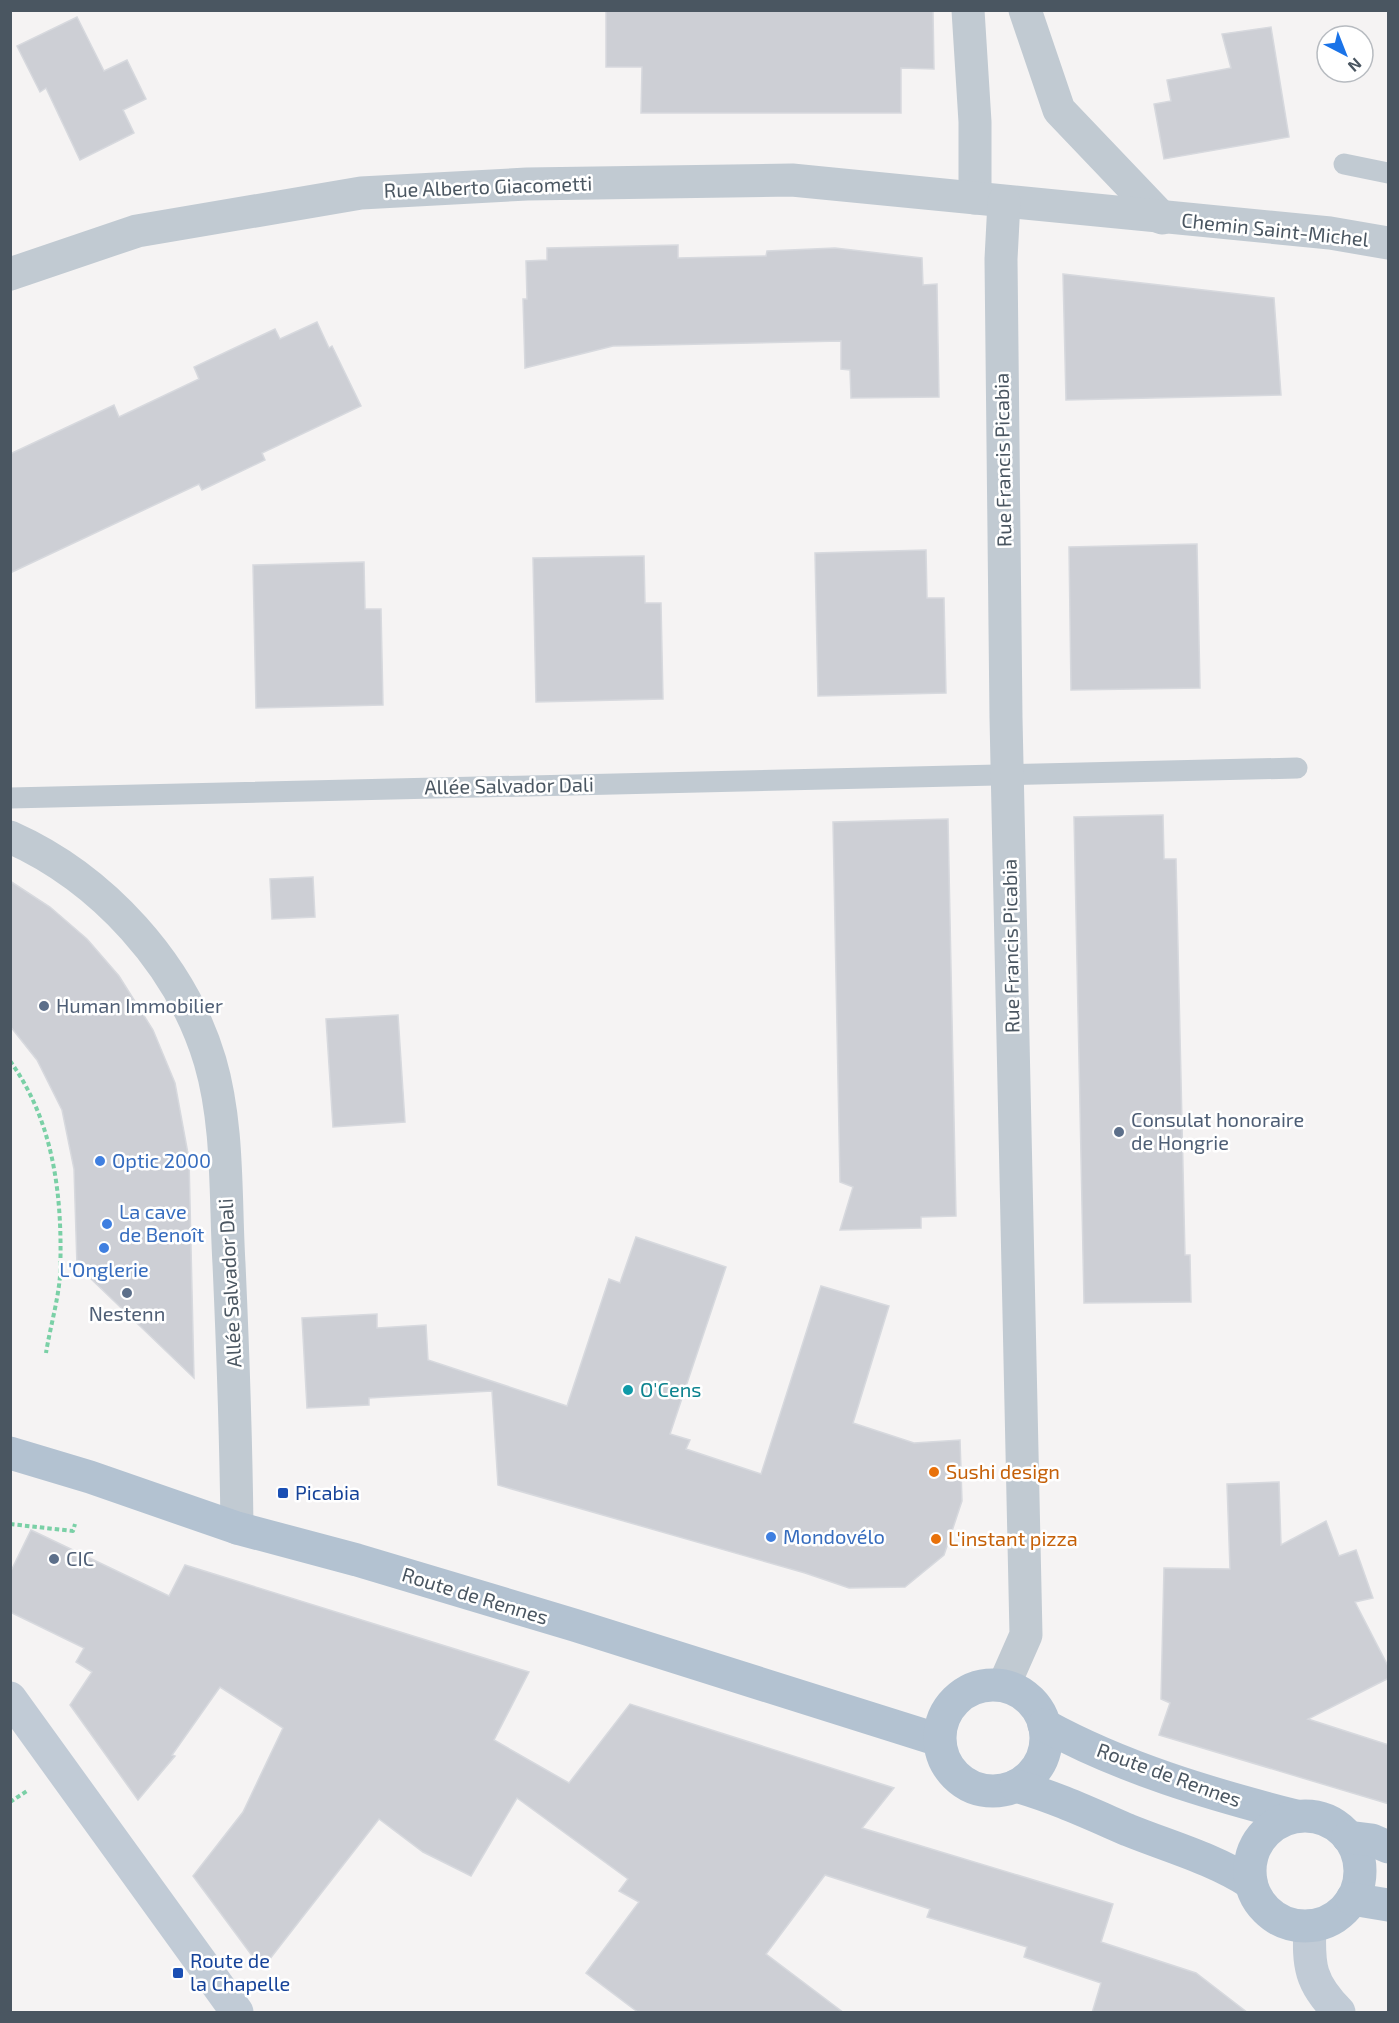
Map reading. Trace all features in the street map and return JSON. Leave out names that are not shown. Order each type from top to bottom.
[{"type":"main road","name":"Route de Rennes","points":[[10,1453],[90,1477],[237,1528],[357,1560],[585,1628],[939,1740]]},
{"type":"main road","points":[[1004,1685],[1013,1688],[1030,1699],[1044,1725],[1045,1749],[1041,1760],[1026,1779],[1016,1786],[996,1791],[966,1784],[945,1761],[939,1740],[944,1717],[958,1697],[980,1686],[1004,1685]]},
{"type":"main road","name":"Route de Rennes","points":[[1044,1725],[1067,1738],[1155,1774],[1296,1816]]},
{"type":"main road","points":[[1016,1786],[1044,1793],[1129,1830],[1222,1865],[1251,1883]]},
{"type":"main road","points":[[1296,1816],[1325,1819],[1340,1828],[1348,1837],[1356,1850],[1359,1880],[1352,1899],[1336,1916],[1310,1926],[1287,1923],[1272,1916],[1257,1899],[1251,1883],[1250,1863],[1259,1840],[1278,1823],[1296,1816]]},
{"type":"main road","points":[[1348,1837],[1372,1840],[1389,1846]]},
{"type":"main road","points":[[1352,1899],[1389,1905]]},
{"type":"street","points":[[968,10],[975,122],[989,200]]},
{"type":"street","name":"Chemin Saint-Michel","points":[[1024,10],[1059,110],[1162,218]]},
{"type":"street","name":"Rue Alberto Giacometti","points":[[10,274],[137,231],[361,193],[527,184],[792,180],[989,200]]},
{"type":"street","name":"Chemin Saint-Michel","points":[[989,200],[1330,233],[1389,243]]},
{"type":"street","name":"Rue Francis Picabia","points":[[989,200],[1001,259],[1007,774],[1026,1635],[1004,1685]]},
{"type":"street","name":"Allée Salvador Dali","points":[[10,837],[46,854],[88,883],[141,937],[183,998],[201,1035],[210,1063],[221,1119],[224,1159],[235,1398],[237,1528]]},
{"type":"street","points":[[10,1698],[237,2013]]},
{"type":"street","points":[[1310,1926],[1311,1973],[1320,1993],[1338,2013]]},
{"type":"lane","points":[[1344,164],[1389,172]]},
{"type":"lane","name":"Allée Salvador Dali","points":[[10,798],[1297,768]]},
{"type":"path","points":[[10,1061],[38,1108],[52,1149],[57,1199],[60,1277],[46,1353]]},
{"type":"path","points":[[10,1524],[73,1531],[75,1524]]},
{"type":"building","points":[[606,10],[933,10],[934,69],[901,68],[901,113],[641,113],[642,67],[606,67]]},
{"type":"building","points":[[77,17],[104,71],[127,60],[146,99],[123,110],[134,133],[80,160],[46,88],[40,92],[17,46]]},
{"type":"building","points":[[1271,27],[1289,137],[1164,159],[1154,104],[1171,101],[1167,80],[1231,68],[1222,34]]},
{"type":"building","points":[[678,245],[678,258],[766,256],[767,251],[835,248],[922,258],[923,285],[937,284],[939,397],[851,398],[850,370],[841,369],[841,341],[613,346],[525,368],[523,299],[527,299],[526,261],[547,260],[547,248]]},
{"type":"building","points":[[1063,274],[1274,298],[1281,395],[1066,400]]},
{"type":"building","points":[[317,322],[329,348],[332,346],[361,406],[262,453],[265,460],[202,490],[199,484],[10,573],[10,454],[114,405],[119,417],[199,379],[194,367],[275,329],[280,339]]},
{"type":"building","points":[[1197,544],[1200,688],[1071,690],[1069,547]]},
{"type":"building","points":[[926,550],[927,598],[944,598],[946,693],[818,696],[815,553]]},
{"type":"building","points":[[644,556],[645,603],[661,603],[663,699],[536,702],[533,558]]},
{"type":"building","points":[[364,562],[365,609],[381,609],[383,705],[256,708],[253,565]]},
{"type":"building","points":[[1163,815],[1164,859],[1176,859],[1185,1255],[1190,1255],[1191,1302],[1084,1303],[1074,817]]},
{"type":"building","points":[[948,819],[956,1216],[921,1217],[921,1228],[840,1230],[853,1187],[840,1182],[833,822]]},
{"type":"building","points":[[313,877],[315,917],[272,919],[270,879]]},
{"type":"building","points":[[10,881],[50,907],[87,939],[119,976],[153,1030],[175,1083],[189,1159],[194,1378],[89,1277],[89,1265],[77,1266],[74,1169],[62,1110],[37,1060],[10,1026]]},
{"type":"building","points":[[398,1015],[405,1122],[333,1127],[326,1019]]},
{"type":"building","points":[[636,1237],[726,1267],[670,1434],[690,1440],[686,1449],[761,1474],[821,1286],[889,1306],[853,1423],[914,1443],[960,1440],[962,1501],[944,1555],[905,1587],[849,1588],[805,1573],[498,1485],[492,1391],[369,1398],[369,1405],[307,1408],[302,1318],[377,1314],[377,1328],[426,1325],[428,1360],[567,1406],[609,1279],[620,1283]]},
{"type":"building","points":[[1279,1482],[1281,1545],[1326,1521],[1339,1556],[1356,1550],[1373,1598],[1355,1602],[1389,1668],[1389,1678],[1308,1719],[1389,1745],[1389,1804],[1159,1735],[1170,1703],[1161,1699],[1164,1568],[1230,1569],[1227,1484]]},
{"type":"building","points":[[31,1530],[169,1596],[185,1565],[529,1672],[494,1740],[569,1783],[630,1704],[894,1788],[862,1828],[1113,1904],[1101,1942],[1196,1973],[1248,2013],[1092,2013],[1101,1983],[1024,1957],[1027,1947],[927,1917],[930,1909],[825,1875],[766,1954],[844,2013],[639,2013],[586,1973],[639,1902],[619,1891],[628,1879],[517,1798],[471,1876],[423,1852],[379,1819],[262,1969],[193,1876],[243,1812],[283,1728],[220,1687],[172,1755],[175,1756],[138,1800],[70,1705],[92,1672],[76,1662],[84,1648],[10,1612],[10,1573]]},
{"type":"place","name":"Human Immobilier","points":[[44,1006]]},
{"type":"place","name":"Consulat honoraire de Hongrie","points":[[1119,1132]]},
{"type":"place","name":"Optic 2000","points":[[100,1161]]},
{"type":"place","name":"La cave de Benoît","points":[[107,1224]]},
{"type":"place","name":"L'Onglerie","points":[[104,1248]]},
{"type":"place","name":"Nestenn","points":[[127,1293]]},
{"type":"place","name":"O'Cens","points":[[628,1390]]},
{"type":"place","name":"Sushi design","points":[[934,1472]]},
{"type":"place","name":"Picabia","points":[[283,1493]]},
{"type":"place","name":"Mondovélo","points":[[771,1537]]},
{"type":"place","name":"L'instant pizza","points":[[936,1539]]},
{"type":"place","name":"CIC","points":[[54,1559]]},
{"type":"place","name":"Route de la Chapelle","points":[[178,1973]]}]
